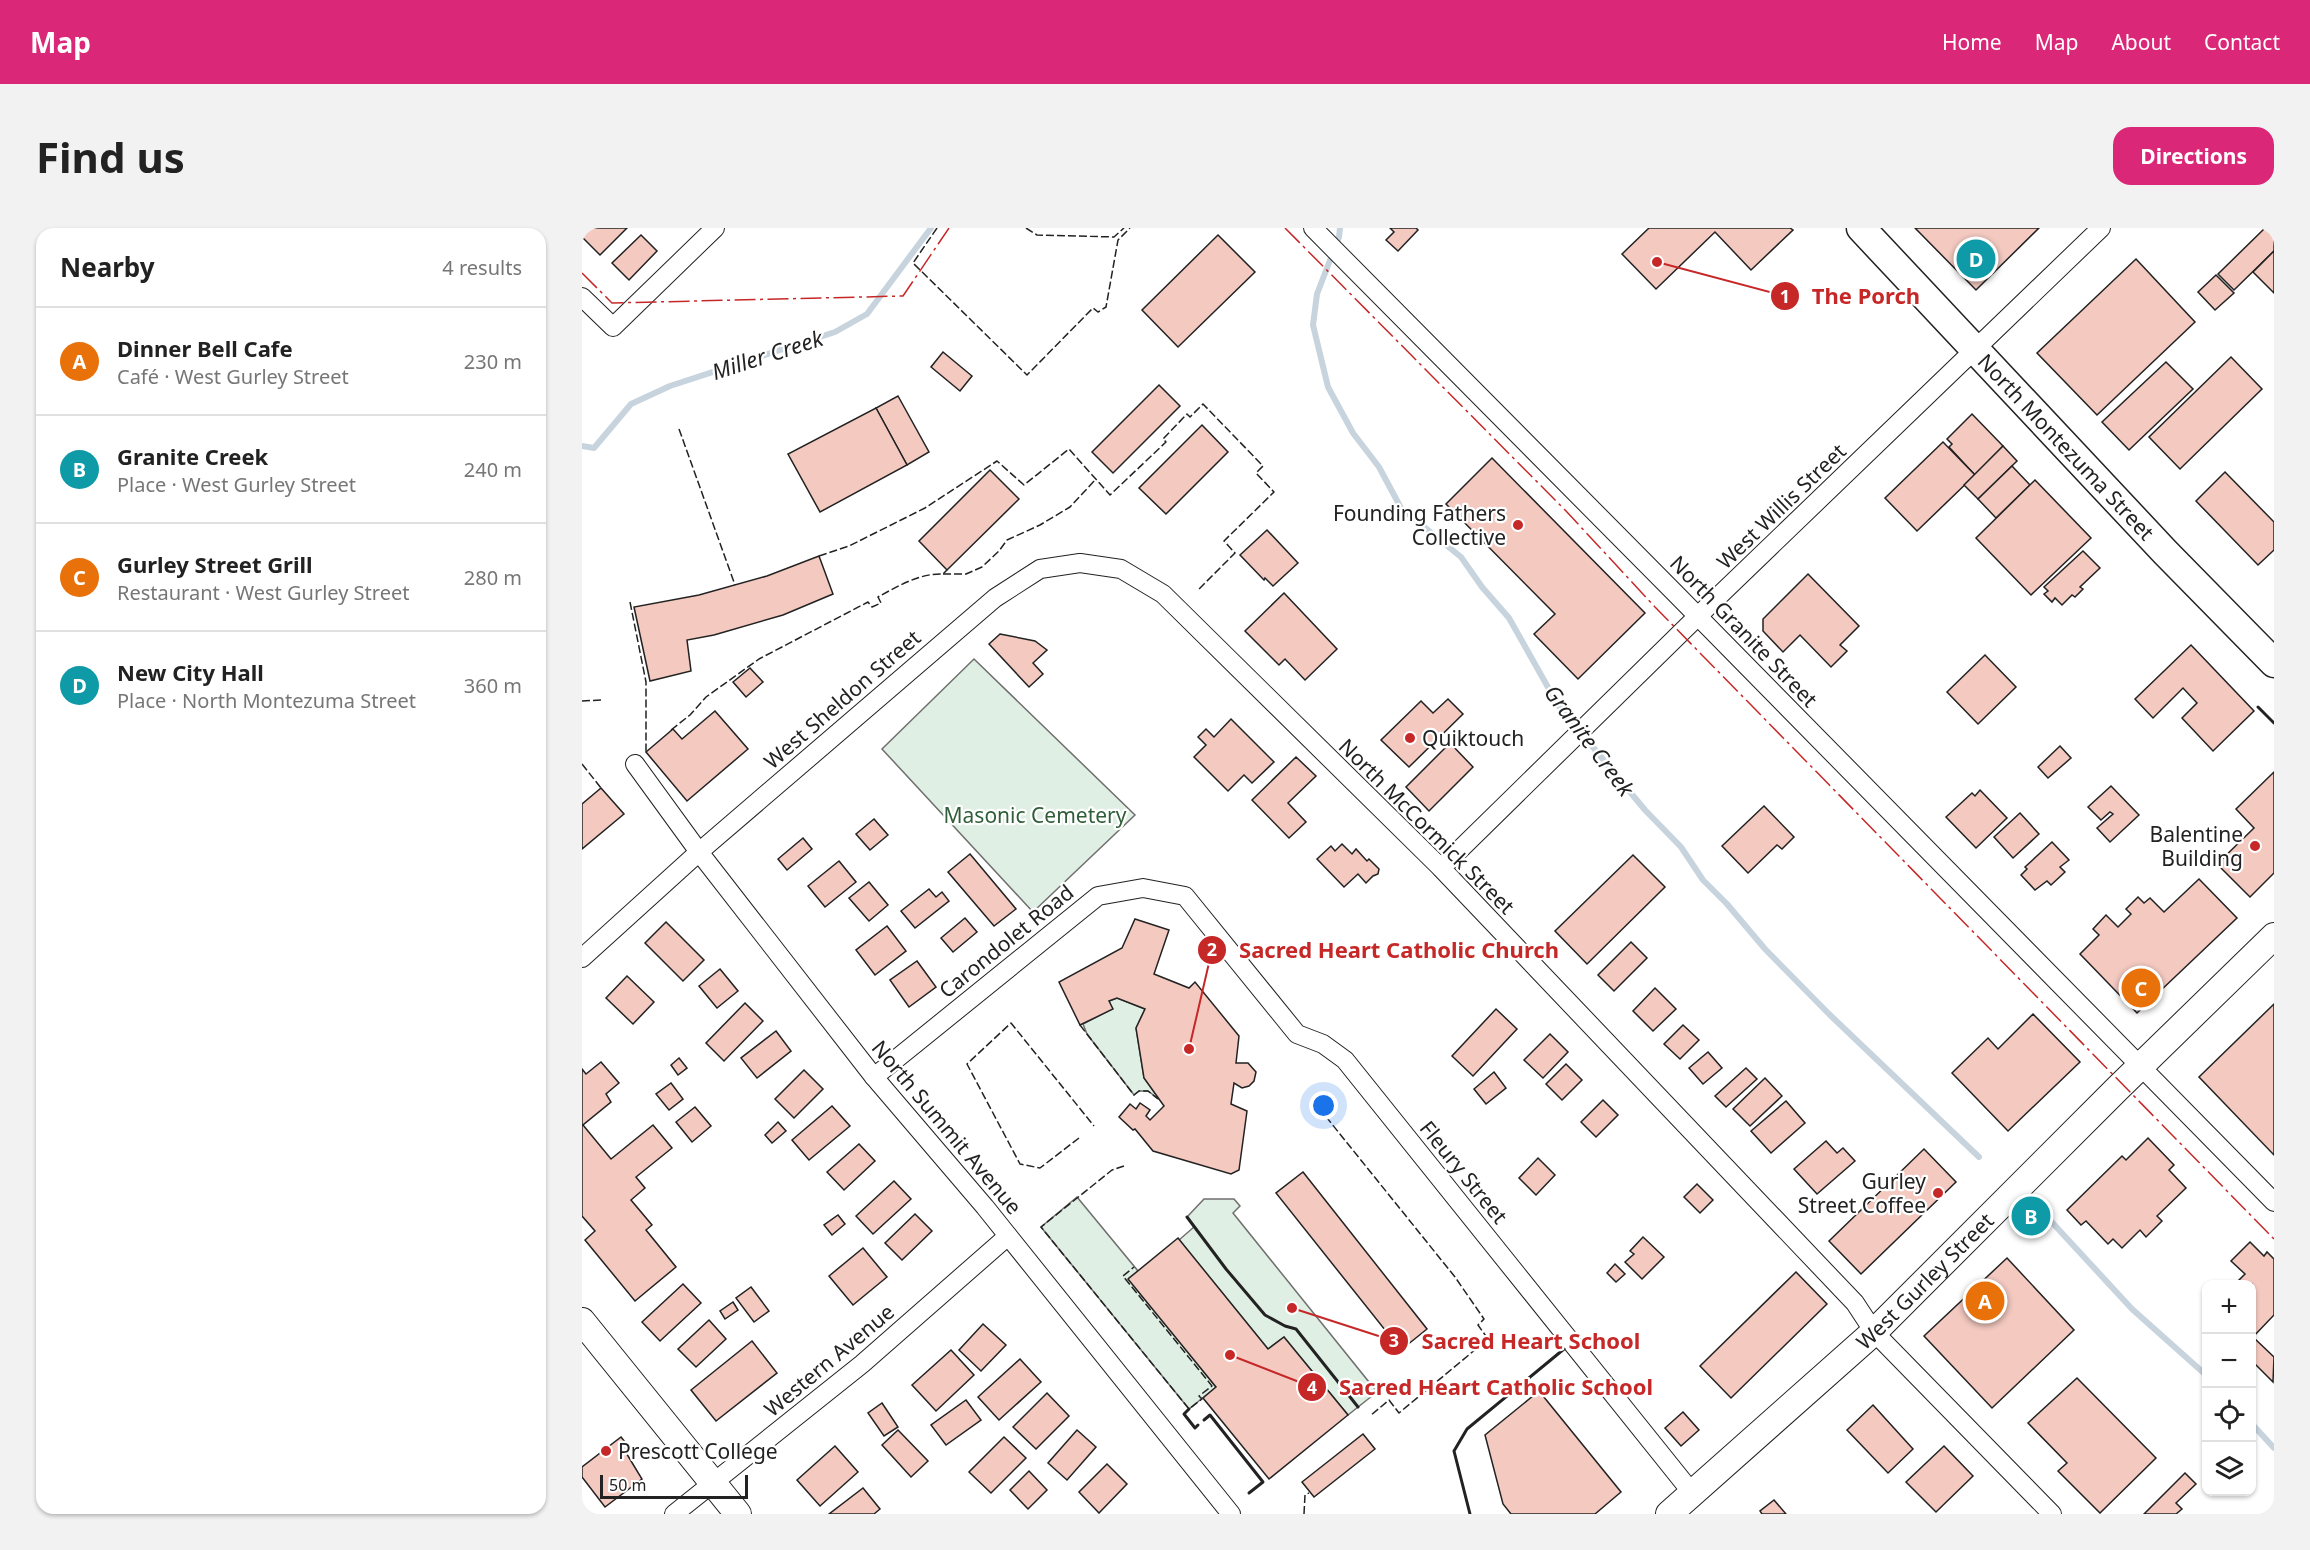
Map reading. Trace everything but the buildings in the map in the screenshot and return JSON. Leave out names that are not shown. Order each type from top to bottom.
[{"type":"main road","name":"North Montezuma Street","points":[[1861,228],[2165,552],[2274,663]]},
{"type":"main road","name":"West Gurley Street","points":[[1669,1514],[1874,1332],[2274,936]]},
{"type":"main road","points":[[582,1321],[738,1514]]},
{"type":"street","points":[[582,297],[613,327],[715,228]]},
{"type":"street","name":"North Granite Street","points":[[1313,228],[2274,1202]]},
{"type":"street","name":"West Willis Street","points":[[1441,868],[1605,706],[2101,228]]},
{"type":"street","name":"West Sheldon Street","points":[[582,958],[699,852],[995,598],[1040,569],[1080,563],[1121,569],[1163,594]]},
{"type":"street","name":"North McCormick Street","points":[[1163,594],[1441,868],[1850,1297],[1874,1332],[2052,1514]]},
{"type":"street","name":"North Summit Avenue","points":[[635,764],[699,852],[874,1077],[1008,1236],[1231,1514]]},
{"type":"street","name":"Carondolet Road","points":[[874,1077],[1098,896],[1143,888],[1185,896]]},
{"type":"street","name":"Fleury Street","points":[[1185,896],[1297,1034],[1323,1044],[1345,1059],[1693,1494]]},
{"type":"street","name":"Western Avenue","points":[[674,1514],[862,1364],[1008,1236]]},
{"type":"green space","name":"Masonic Cemetery","points":[[974,659],[1135,815],[1033,912],[882,749]]},
{"type":"green space","points":[[1117,998],[1145,1009],[1136,1028],[1144,1078],[1160,1100],[1148,1091],[1139,1091],[1134,1095],[1087,1034],[1083,1024],[1112,1009],[1109,1001]]},
{"type":"green space","points":[[1077,1197],[1138,1271],[1129,1278],[1216,1387],[1189,1409],[1041,1227]]},
{"type":"green space","points":[[1204,1199],[1234,1199],[1240,1206],[1233,1213],[1377,1392],[1348,1415],[1284,1337],[1268,1349],[1179,1240],[1194,1227],[1187,1217]]},
{"type":"waterway","name":"Miller Creek","points":[[582,446],[594,448],[631,404],[670,386],[835,332],[867,314],[931,228]]},
{"type":"waterway","name":"Granite Creek","points":[[1340,228],[1339,237],[1317,294],[1313,325],[1328,387],[1353,433],[1379,467],[1401,508],[1461,557],[1482,587],[1509,618],[1558,705],[1645,810],[1681,847],[1703,880],[1727,904],[1765,949],[1829,1014],[1979,1157]]},
{"type":"waterway","name":"Granite Creek","points":[[2048,1218],[2132,1309],[2202,1371]]},
{"type":"waterway","name":"Granite Creek","points":[[2256,1428],[2274,1448]]},
{"type":"fence","points":[[937,228],[913,263],[1027,375],[1093,308],[1098,312],[1106,307],[1118,240],[1130,228]]},
{"type":"fence","points":[[1026,228],[1037,235],[1114,237],[1124,228]]},
{"type":"fence","points":[[819,556],[849,546],[925,508],[997,461],[1024,485],[1069,449],[1110,495],[1166,442],[1163,439],[1187,414],[1190,417],[1203,404],[1263,466],[1256,473],[1274,492],[1224,541],[1235,553],[1199,589]]},
{"type":"fence","points":[[679,429],[735,585]]},
{"type":"fence","points":[[943,574],[966,574],[982,567],[1007,540],[1040,525],[1070,507],[1096,479]]},
{"type":"fence","points":[[671,730],[690,715],[706,697],[759,659],[868,602],[872,607],[881,603],[878,597],[901,585],[918,578],[943,574],[947,570]]},
{"type":"fence","points":[[630,602],[646,682],[646,752]]},
{"type":"fence","points":[[582,701],[603,700]]},
{"type":"fence","points":[[582,764],[601,788]]},
{"type":"fence","points":[[1079,1138],[1040,1168],[1020,1164],[967,1064],[1011,1023],[1094,1126]]},
{"type":"fence","points":[[1080,1025],[1134,1095],[1139,1091],[1148,1091],[1158,1099]]},
{"type":"fence","points":[[1319,1108],[1455,1277],[1484,1319],[1478,1325],[1488,1339],[1399,1413],[1389,1400],[1370,1416]]},
{"type":"fence","points":[[1124,1166],[1112,1170],[1041,1227],[1189,1409],[1202,1399],[1199,1396],[1212,1386],[1123,1276],[1134,1267]]},
{"type":"fence","points":[[1304,1514],[1305,1495],[1309,1493]]},
{"type":"wall","points":[[2258,707],[2274,723]]},
{"type":"wall","points":[[1187,1217],[1226,1269],[1265,1315],[1296,1329],[1358,1407]]},
{"type":"wall","points":[[1470,1514],[1454,1451],[1467,1429],[1564,1349]]},
{"type":"wall","points":[[1189,1409],[1184,1414],[1195,1428],[1198,1425]]},
{"type":"wall","points":[[1204,1420],[1210,1415],[1263,1482],[1249,1493]]},
{"type":"power","points":[[582,273],[612,303],[903,296],[949,228]]},
{"type":"power","points":[[1285,228],[1566,511],[1655,607],[2274,1239]]},
{"type":"place","name":"New City Hall","points":[[1976,259]]},
{"type":"place","name":"The Porch","points":[[1657,262]]},
{"type":"place","name":"Founding Fathers Collective","points":[[1518,525]]},
{"type":"place","name":"Quiktouch","points":[[1410,738]]},
{"type":"place","name":"Balentine Building","points":[[2255,846]]},
{"type":"place","name":"Gurley Street Grill","points":[[2141,988]]},
{"type":"place","name":"Sacred Heart Catholic Church","points":[[1189,1049]]},
{"type":"place","name":"Gurley Street Coffee","points":[[1938,1193]]},
{"type":"place","name":"Granite Creek","points":[[2031,1216]]},
{"type":"place","name":"Dinner Bell Cafe","points":[[1985,1301]]},
{"type":"place","name":"Sacred Heart School","points":[[1292,1308]]},
{"type":"place","name":"Sacred Heart Catholic School","points":[[1230,1355]]},
{"type":"place","name":"Prescott College","points":[[606,1451]]}]
